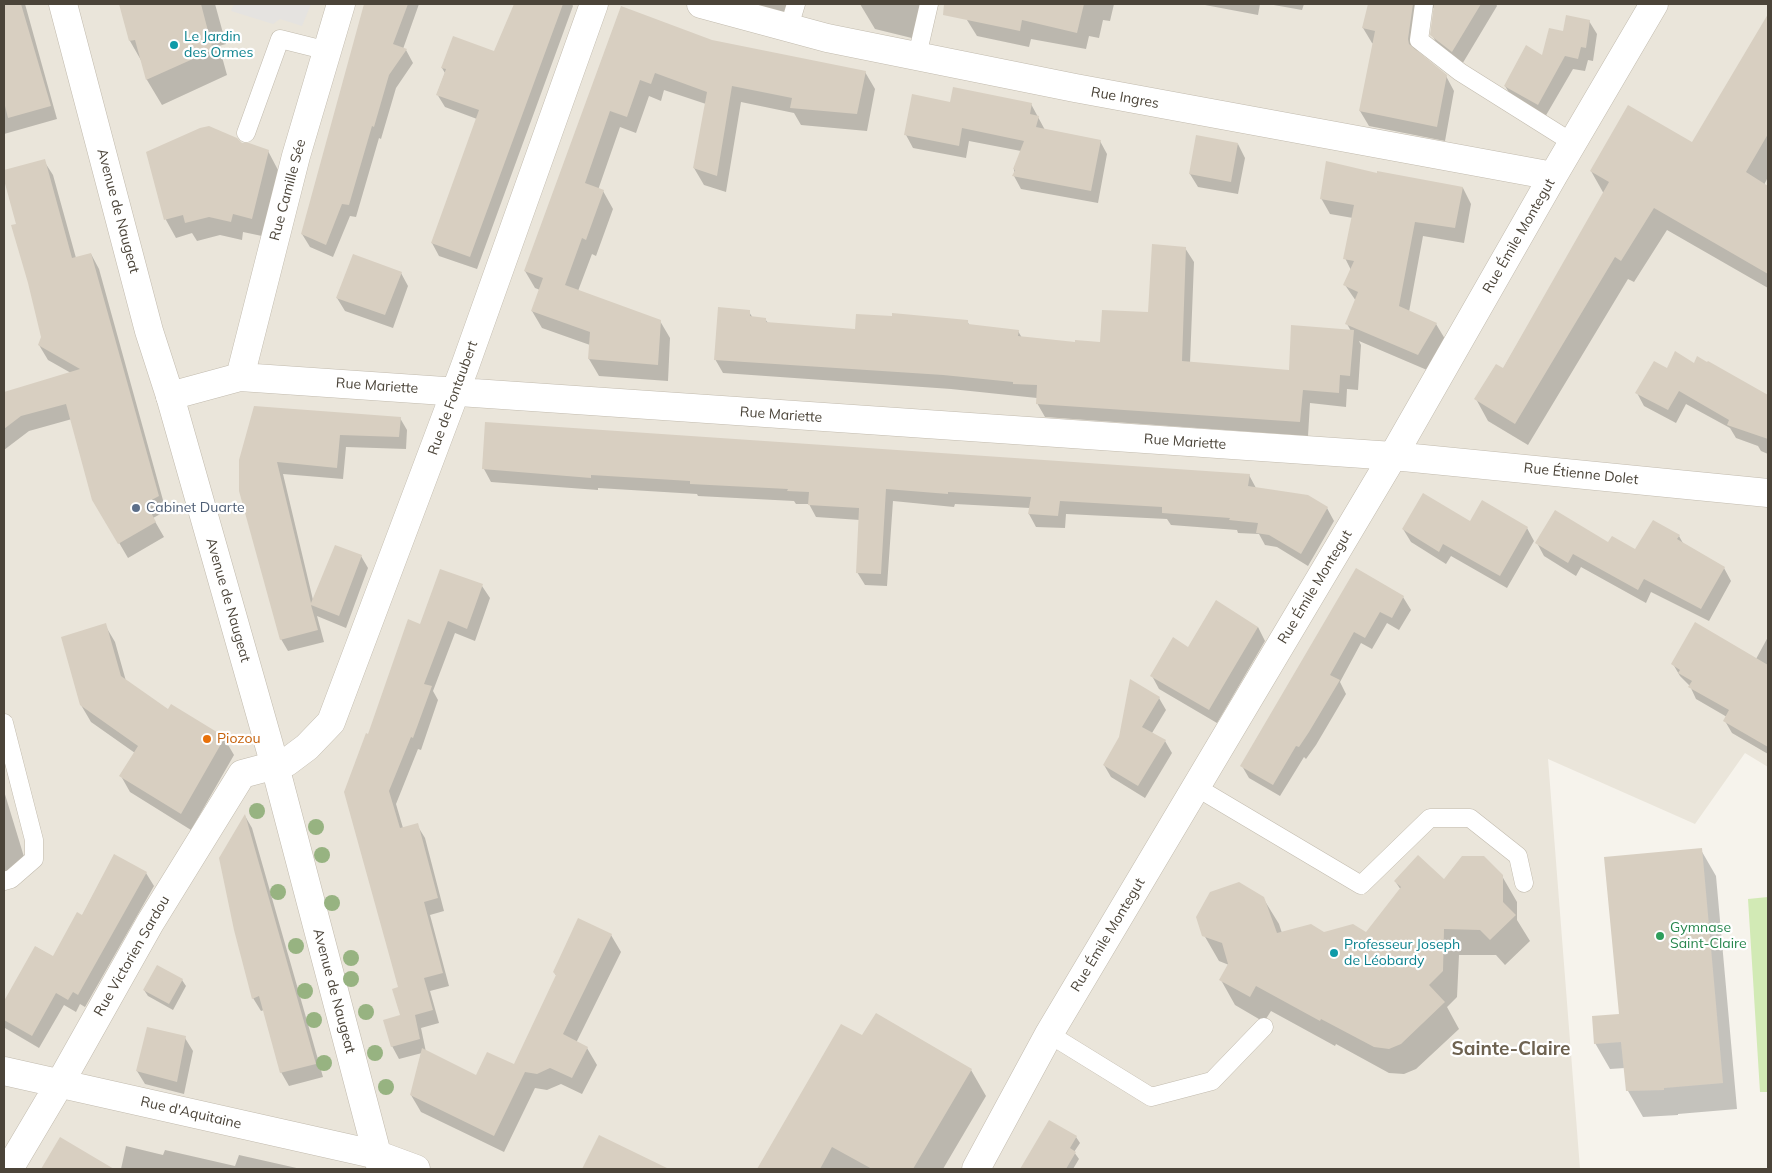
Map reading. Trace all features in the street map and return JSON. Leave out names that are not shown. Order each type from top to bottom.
[{"type":"street","name":"Avenue de Naugeat","points":[[63,4],[149,331],[170,396],[275,766],[380,1162]]},
{"type":"street","name":"Rue Camille Sée","points":[[240,377],[296,156],[341,4]]},
{"type":"street","name":"Rue de Fontaubert","points":[[275,766],[287,762],[307,748],[331,722],[454,392],[594,4]]},
{"type":"street","name":"Rue Ingres","points":[[700,4],[793,16],[827,38],[1075,88],[1553,176]]},
{"type":"street","name":"Rue Émile Montegut","points":[[976,1169],[1049,1034],[1393,456],[1654,4]]},
{"type":"street","name":"Rue Mariette","points":[[170,396],[240,377],[1393,456]]},
{"type":"street","name":"Rue Étienne Dolet","points":[[1393,456],[1768,493]]},
{"type":"street","name":"Rue Victorien Sardou","points":[[9,1169],[150,923],[242,774],[275,766]]},
{"type":"street","name":"Rue d'Aquitaine","points":[[4,1071],[60,1083],[380,1162],[416,1169]]},
{"type":"lane","points":[[917,56],[929,4]]},
{"type":"lane","points":[[1424,4],[1419,40],[1460,72],[1573,143]]},
{"type":"lane","points":[[246,133],[280,39],[328,51]]},
{"type":"lane","points":[[4,723],[34,840],[34,859],[11,879],[4,881]]},
{"type":"lane","points":[[1196,787],[1361,885],[1430,818],[1470,818],[1518,856],[1524,883]]},
{"type":"lane","points":[[1049,1034],[1151,1097],[1212,1080],[1264,1027]]},
{"type":"shaded area","points":[[4,4],[1768,4],[1768,767],[1745,753],[1695,824],[1548,759],[1580,1169],[4,1169]]},
{"type":"shaded area","points":[[234,4],[311,4],[302,26],[280,19],[273,24],[231,11]]},
{"type":"green space","points":[[1768,897],[1768,1092],[1760,1092],[1748,899]]},
{"type":"building","points":[[4,4],[21,4],[51,106],[8,118],[4,102]]},
{"type":"building","name":"Le Jardin des Ormes","points":[[119,4],[201,4],[213,50],[146,80],[135,40],[129,41]]},
{"type":"building","points":[[364,4],[408,4],[393,44],[407,49],[389,75],[349,205],[342,204],[326,245],[301,234]]},
{"type":"building","points":[[514,4],[563,4],[470,257],[431,243],[479,110],[436,95],[446,69],[441,68],[453,36],[494,51]]},
{"type":"building","points":[[944,4],[1084,4],[1077,33],[1022,20],[1020,31],[943,15]]},
{"type":"building","points":[[1368,4],[1413,4],[1409,44],[1447,75],[1437,127],[1359,111],[1375,31],[1362,28]]},
{"type":"building","points":[[1434,4],[1481,4],[1452,52],[1430,35]]},
{"type":"building","points":[[621,6],[712,40],[866,71],[857,114],[790,108],[792,98],[732,86],[717,176],[693,168],[707,92],[655,73],[651,84],[640,80],[627,117],[610,111],[585,183],[604,190],[586,240],[582,238],[565,285],[661,320],[658,365],[588,359],[590,332],[531,311],[543,278],[524,271]]},
{"type":"building","points":[[1768,14],[1768,134],[1746,172],[1768,186],[1768,274],[1654,208],[1621,261],[1615,257],[1515,424],[1474,399],[1496,364],[1503,368],[1609,182],[1590,171],[1628,105],[1692,142]]},
{"type":"building","points":[[1566,15],[1590,20],[1586,48],[1581,47],[1578,59],[1565,56],[1538,105],[1504,86],[1526,45],[1542,55],[1549,28],[1563,31]]},
{"type":"building","points":[[953,87],[1032,103],[1030,114],[1039,116],[1036,127],[1101,140],[1091,191],[1012,176],[1024,141],[962,128],[959,146],[904,135],[912,94],[950,102]]},
{"type":"building","points":[[209,126],[237,138],[242,143],[249,143],[269,150],[252,219],[233,214],[231,222],[209,217],[185,223],[183,215],[164,220],[146,152],[200,128]]},
{"type":"building","points":[[1196,135],[1238,143],[1231,182],[1189,174]]},
{"type":"building","points":[[45,159],[72,258],[91,253],[159,496],[146,503],[156,522],[118,544],[92,500],[66,404],[21,416],[4,429],[4,392],[80,369],[38,345],[41,337],[11,225],[16,224],[4,180],[4,170]]},
{"type":"building","points":[[1326,161],[1377,173],[1377,171],[1463,187],[1455,228],[1415,222],[1399,306],[1437,323],[1418,355],[1345,324],[1358,292],[1343,285],[1354,261],[1343,259],[1354,205],[1320,199]]},
{"type":"building","points":[[1152,244],[1186,247],[1182,361],[1289,370],[1291,325],[1354,330],[1350,376],[1340,375],[1339,393],[1303,390],[1300,422],[1036,404],[1037,385],[1013,384],[1013,382],[943,375],[714,360],[718,307],[750,310],[750,316],[766,318],[766,322],[855,329],[856,314],[892,316],[892,313],[968,320],[968,324],[1019,330],[1018,336],[1075,342],[1075,340],[1100,342],[1102,310],[1148,312]]},
{"type":"building","points":[[353,254],[402,272],[385,315],[336,298]]},
{"type":"building","points":[[1675,351],[1694,363],[1697,356],[1708,361],[1768,395],[1768,439],[1727,425],[1729,420],[1679,391],[1668,410],[1635,393],[1654,361],[1667,368]]},
{"type":"building","points":[[254,406],[401,417],[399,437],[340,435],[337,468],[277,462],[311,603],[335,545],[362,555],[339,616],[311,605],[318,630],[280,640],[239,491],[239,460]]},
{"type":"building","points":[[485,422],[1250,474],[1248,486],[1308,495],[1328,507],[1301,554],[1269,535],[1256,533],[1258,523],[1229,520],[1230,518],[1162,513],[1162,507],[1060,501],[1058,516],[1028,514],[1031,497],[948,492],[948,494],[886,489],[881,574],[856,573],[859,508],[808,505],[809,492],[787,491],[788,489],[690,484],[690,481],[591,475],[591,478],[482,469]]},
{"type":"building","points":[[1423,493],[1470,521],[1482,500],[1528,527],[1500,576],[1443,544],[1439,552],[1402,529]]},
{"type":"building","points":[[1555,510],[1608,542],[1612,536],[1635,549],[1653,520],[1680,535],[1677,539],[1725,567],[1701,609],[1644,579],[1638,590],[1573,554],[1568,563],[1535,543]]},
{"type":"building","points":[[1356,568],[1404,596],[1392,618],[1380,612],[1365,638],[1354,632],[1330,675],[1340,680],[1309,732],[1299,747],[1296,746],[1273,785],[1240,766]]},
{"type":"building","points":[[440,569],[483,584],[467,629],[448,621],[424,684],[432,686],[413,738],[411,737],[389,791],[400,828],[418,823],[438,898],[424,902],[443,973],[424,978],[433,1010],[415,1015],[420,1039],[391,1047],[383,1020],[400,1015],[392,989],[398,987],[344,792],[366,733],[368,734],[408,619],[420,624]]},
{"type":"building","points":[[1216,600],[1258,627],[1209,710],[1150,676],[1173,637],[1188,647]]},
{"type":"building","points":[[1695,622],[1768,665],[1768,747],[1723,721],[1729,710],[1688,687],[1692,681],[1678,673],[1680,670],[1671,664]]},
{"type":"building","points":[[106,623],[121,676],[168,709],[171,704],[225,737],[181,814],[119,776],[138,746],[80,705],[61,637]]},
{"type":"building","points":[[1130,679],[1160,697],[1142,727],[1166,740],[1138,786],[1103,765],[1119,737]]},
{"type":"building","points":[[245,814],[316,1064],[280,1073],[259,996],[252,999],[234,930],[219,858]]},
{"type":"building","name":"Gymnase Saint-Claire","points":[[1702,848],[1723,1083],[1664,1088],[1664,1090],[1626,1091],[1621,1042],[1594,1044],[1592,1016],[1619,1014],[1604,857]]},
{"type":"building","points":[[114,854],[147,872],[78,995],[73,992],[68,1000],[56,993],[32,1036],[4,1020],[4,1001],[35,946],[53,956],[77,912],[82,915]]},
{"type":"building","name":"Professeur Joseph de Léobardy","points":[[1418,855],[1444,879],[1462,856],[1484,856],[1503,875],[1503,902],[1516,915],[1490,940],[1480,930],[1444,929],[1443,971],[1429,985],[1445,1002],[1401,1044],[1389,1049],[1374,1047],[1321,1019],[1320,1021],[1256,986],[1250,997],[1219,980],[1228,964],[1222,943],[1202,936],[1196,917],[1210,892],[1239,882],[1264,897],[1277,933],[1311,924],[1324,932],[1353,924],[1366,932],[1401,887],[1394,881]]},
{"type":"building","points":[[578,918],[612,934],[563,1034],[588,1047],[572,1078],[550,1068],[537,1074],[525,1072],[494,1136],[410,1095],[422,1048],[476,1075],[487,1052],[514,1064],[556,975],[553,972]]},
{"type":"building","points":[[157,965],[183,979],[169,1004],[143,990]]},
{"type":"building","points":[[876,1013],[972,1069],[913,1169],[872,1169],[832,1147],[820,1169],[757,1169],[841,1024],[862,1035]]},
{"type":"building","points":[[147,1027],[186,1036],[177,1082],[136,1071]]},
{"type":"building","points":[[1049,1120],[1077,1136],[1070,1148],[1076,1152],[1066,1169],[1020,1169]]},
{"type":"building","points":[[599,1135],[669,1169],[582,1169]]},
{"type":"building","points":[[60,1137],[114,1169],[41,1169]]},
{"type":"place","name":"Le Jardin des Ormes","points":[[174,45]]},
{"type":"place","name":"Cabinet Duarte","points":[[136,508]]},
{"type":"place","name":"Piozou","points":[[207,739]]},
{"type":"place","name":"Gymnase Saint-Claire","points":[[1660,936]]},
{"type":"place","name":"Professeur Joseph de Léobardy","points":[[1334,953]]},
{"type":"district","name":"Sainte-Claire","points":[[1511,1049]]}]
